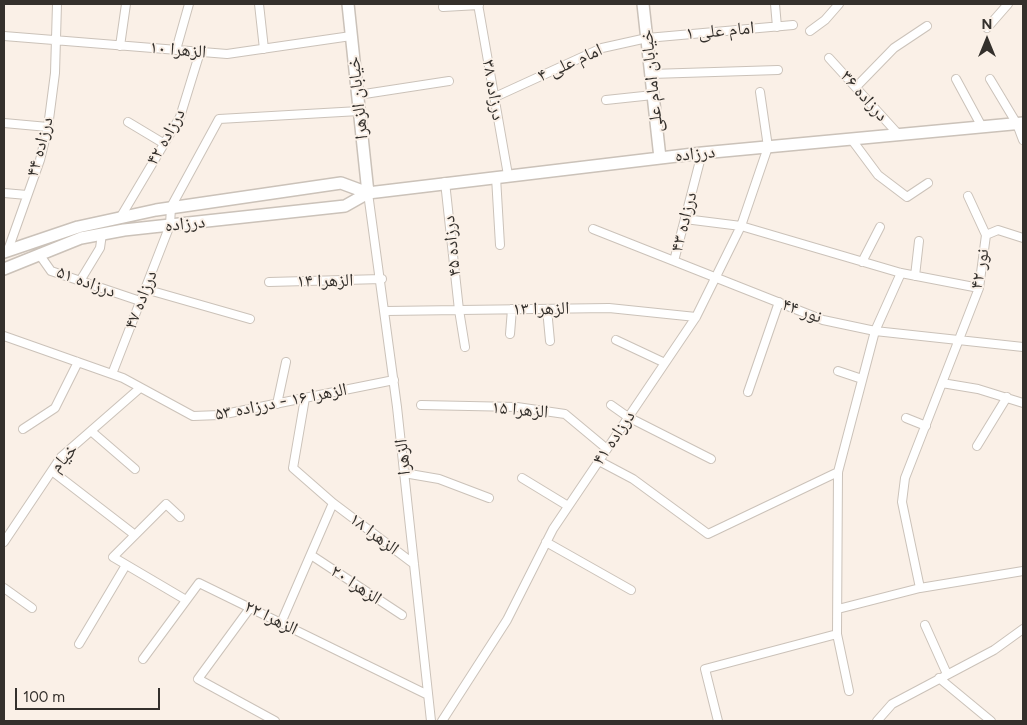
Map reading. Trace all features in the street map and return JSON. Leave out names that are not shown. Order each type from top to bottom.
[{"type":"main road","name":"خیابان الزهرا","points":[[348,4],[368,193]]},
{"type":"main road","name":"خیابان امام علی","points":[[643,4],[660,158]]},
{"type":"main road","name":"درزاده","points":[[4,269],[82,238],[170,225],[345,206],[368,193],[445,182],[702,153],[1020,123]]},
{"type":"main road","name":"درزاده","points":[[6,251],[78,227],[171,208],[341,183],[368,193]]},
{"type":"street","name":"درزاده ۴۴","points":[[6,251],[40,160],[48,127],[55,73],[57,4]]},
{"type":"street","points":[[120,46],[126,4]]},
{"type":"street","points":[[176,50],[189,4]]},
{"type":"street","points":[[259,4],[264,49]]},
{"type":"street","points":[[443,7],[479,4]]},
{"type":"street","name":"درزاده ۳۸","points":[[479,4],[508,175]]},
{"type":"street","points":[[776,4],[777,27]]},
{"type":"street","points":[[810,31],[825,20],[839,4]]},
{"type":"street","points":[[987,28],[1008,4]]},
{"type":"street","name":"امام علی ۱","points":[[647,38],[792,25]]},
{"type":"street","points":[[856,87],[894,48],[927,26]]},
{"type":"street","name":"الزهرا ۱۰","points":[[4,36],[227,54],[351,36]]},
{"type":"street","name":"امام علی ۴","points":[[495,97],[602,48],[647,38]]},
{"type":"street","name":"درزاده ۴۲","points":[[120,218],[180,117],[200,52]]},
{"type":"street","name":"درزاده ۳۶","points":[[829,58],[898,135]]},
{"type":"street","points":[[651,74],[778,70]]},
{"type":"street","points":[[956,79],[982,127]]},
{"type":"street","points":[[990,79],[1020,123],[1023,140]]},
{"type":"street","points":[[358,95],[449,82]]},
{"type":"street","points":[[760,92],[768,147]]},
{"type":"street","points":[[606,100],[653,95]]},
{"type":"street","points":[[171,208],[219,119],[359,110]]},
{"type":"street","points":[[128,122],[163,143]]},
{"type":"street","points":[[4,123],[48,127]]},
{"type":"street","points":[[852,140],[878,175],[907,197],[928,183]]},
{"type":"street","name":"درزاده ۴۱","points":[[442,721],[507,620],[546,542],[568,506],[696,317],[741,226],[768,147]]},
{"type":"street","name":"درزاده ۴۳","points":[[674,261],[702,153]]},
{"type":"street","points":[[496,177],[500,244]]},
{"type":"street","name":"درزاده ۴۵","points":[[445,182],[458,310],[465,347]]},
{"type":"street","points":[[4,193],[26,195]]},
{"type":"street","name":"الزهرا","points":[[368,193],[386,311],[431,721]]},
{"type":"street","points":[[968,196],[986,235]]},
{"type":"street","name":"درزاده ۴۷","points":[[112,374],[170,225],[171,208]]},
{"type":"street","points":[[685,219],[741,226],[901,273],[979,288]]},
{"type":"street","points":[[862,262],[880,228]]},
{"type":"street","name":"نور ۴۴","points":[[593,229],[823,320],[875,331],[1023,347]]},
{"type":"street","name":"نور ۴۲","points":[[920,588],[902,502],[905,478],[979,288],[986,235],[998,230],[1023,235]]},
{"type":"street","points":[[80,281],[100,248],[102,234]]},
{"type":"street","points":[[915,276],[919,241]]},
{"type":"street","name":"درزاده ۵۱","points":[[39,254],[52,272],[140,302]]},
{"type":"street","points":[[849,691],[836,634],[838,609],[838,472],[875,331],[901,273]]},
{"type":"street","name":"الزهرا ۱۴","points":[[269,282],[382,279]]},
{"type":"street","points":[[145,289],[250,319]]},
{"type":"street","points":[[748,392],[779,302]]},
{"type":"street","name":"الزهرا ۱۳","points":[[386,311],[609,308],[696,317]]},
{"type":"street","points":[[510,334],[512,309]]},
{"type":"street","points":[[548,309],[550,340]]},
{"type":"street","name":"الزهرا ۱۶ - درزاده ۵۳","points":[[4,336],[112,374],[192,416],[220,415],[394,380]]},
{"type":"street","points":[[616,340],[665,363]]},
{"type":"street","points":[[23,429],[54,408],[78,362]]},
{"type":"street","points":[[277,404],[286,362]]},
{"type":"street","points":[[838,371],[862,379]]},
{"type":"street","points":[[942,383],[978,389],[1023,403]]},
{"type":"street","name":"خیام","points":[[4,542],[61,457],[140,388]]},
{"type":"street","points":[[977,446],[1007,397]]},
{"type":"street","name":"الزهرا ۱۸","points":[[305,398],[293,468],[333,503],[414,564]]},
{"type":"street","name":"الزهرا ۱۵","points":[[421,405],[517,407],[565,414],[607,449]]},
{"type":"street","points":[[611,405],[628,418],[711,459]]},
{"type":"street","points":[[906,418],[926,426]]},
{"type":"street","points":[[91,431],[135,469]]},
{"type":"street","points":[[599,461],[633,479],[708,534],[838,472]]},
{"type":"street","points":[[52,471],[135,535]]},
{"type":"street","points":[[404,473],[439,479],[489,498]]},
{"type":"street","points":[[522,478],[568,506]]},
{"type":"street","points":[[281,623],[333,503]]},
{"type":"street","points":[[180,517],[166,504],[113,557],[186,600]]},
{"type":"street","points":[[546,542],[631,590]]},
{"type":"street","name":"الزهرا ۲۰","points":[[311,555],[402,615]]},
{"type":"street","points":[[80,644],[126,564]]},
{"type":"street","points":[[838,609],[920,588],[1023,571]]},
{"type":"street","name":"الزهرا ۲۲","points":[[142,659],[199,583],[428,695]]},
{"type":"street","points":[[4,588],[32,608]]},
{"type":"street","points":[[250,608],[198,679],[275,721]]},
{"type":"street","points":[[925,625],[947,674]]},
{"type":"street","points":[[877,721],[892,704],[994,650],[1023,629]]},
{"type":"street","points":[[718,721],[705,669],[836,634]]},
{"type":"street","points":[[939,678],[990,721]]}]
